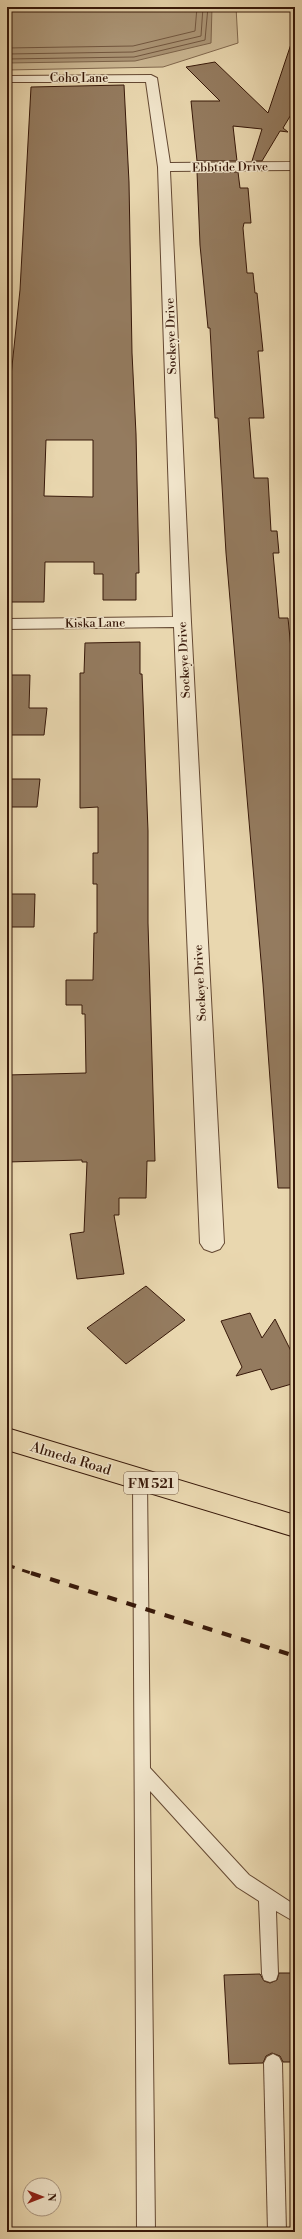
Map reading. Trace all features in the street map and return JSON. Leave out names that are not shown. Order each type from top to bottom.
[{"type":"main road","name":"Almeda Road","points":[[7,1439],[295,1526]]},
{"type":"street","name":"Coho Lane","points":[[7,79],[151,78]]},
{"type":"street","name":"Sockeye Drive","points":[[151,78],[164,168],[182,622],[212,1243]]},
{"type":"street","name":"Ebbtide Drive","points":[[164,168],[293,166],[295,164]]},
{"type":"street","name":"Kiska Lane","points":[[7,624],[182,622]]},
{"type":"lane","points":[[140,1480],[146,2232]]},
{"type":"lane","points":[[142,1770],[243,1881],[295,1914]]},
{"type":"lane","points":[[268,1898],[270,1974]]},
{"type":"lane","points":[[273,2062],[277,2232]]},
{"type":"shaded area","points":[[7,7],[236,7],[238,43],[163,67],[7,70]]},
{"type":"water","points":[[7,7],[212,7],[211,43],[135,61],[7,63]]},
{"type":"building","points":[[291,44],[295,44],[295,108],[283,128],[288,132],[280,131],[262,161],[252,161],[262,129],[233,126],[237,161],[197,161],[191,101],[220,101],[186,67],[215,62],[268,113]]},
{"type":"building","points":[[124,85],[129,182],[132,353],[136,434],[139,573],[136,573],[136,600],[103,600],[103,574],[94,574],[94,562],[45,562],[44,602],[7,602],[7,414],[20,290],[31,87]],"holes":[[[46,440],[93,440],[93,497],[44,496]]]},
{"type":"building","points":[[197,172],[238,172],[240,188],[248,188],[251,223],[244,223],[243,228],[247,273],[253,273],[255,293],[257,293],[263,351],[258,351],[264,418],[249,418],[254,478],[268,478],[271,531],[277,531],[279,553],[273,553],[279,618],[288,618],[291,649],[295,649],[295,1188],[278,1188],[263,984],[226,553],[218,418],[215,418],[210,328],[208,328],[200,245]]},
{"type":"building","points":[[140,642],[140,674],[142,674],[148,831],[148,923],[155,1161],[147,1161],[146,1198],[119,1198],[119,1215],[114,1215],[124,1274],[77,1279],[70,1234],[84,1232],[87,1162],[82,1162],[82,1160],[7,1162],[7,1075],[86,1073],[85,1014],[82,1014],[82,1005],[66,1005],[66,980],[93,980],[94,933],[97,933],[97,884],[93,884],[93,853],[98,853],[98,807],[80,808],[80,673],[84,673],[85,643]]},
{"type":"building","points":[[7,675],[30,675],[29,708],[47,708],[44,735],[7,735]]},
{"type":"building","points":[[7,779],[40,779],[37,807],[7,807]]},
{"type":"building","points":[[7,894],[35,894],[34,927],[7,927]]},
{"type":"building","points":[[146,1286],[185,1320],[126,1364],[87,1328]]},
{"type":"building","points":[[250,1313],[262,1338],[275,1319],[295,1359],[295,1383],[271,1390],[261,1369],[236,1376],[242,1367],[221,1321]]},
{"type":"building","points":[[279,1973],[295,1973],[295,2062],[283,2062],[280,2056],[272,2053],[266,2056],[263,2063],[229,2064],[224,1975],[260,1974],[264,1981],[270,1983],[277,1980]]},
{"type":"railway","points":[[7,1565],[31,1573]]},
{"type":"railway","points":[[31,1573],[295,1656]]}]
